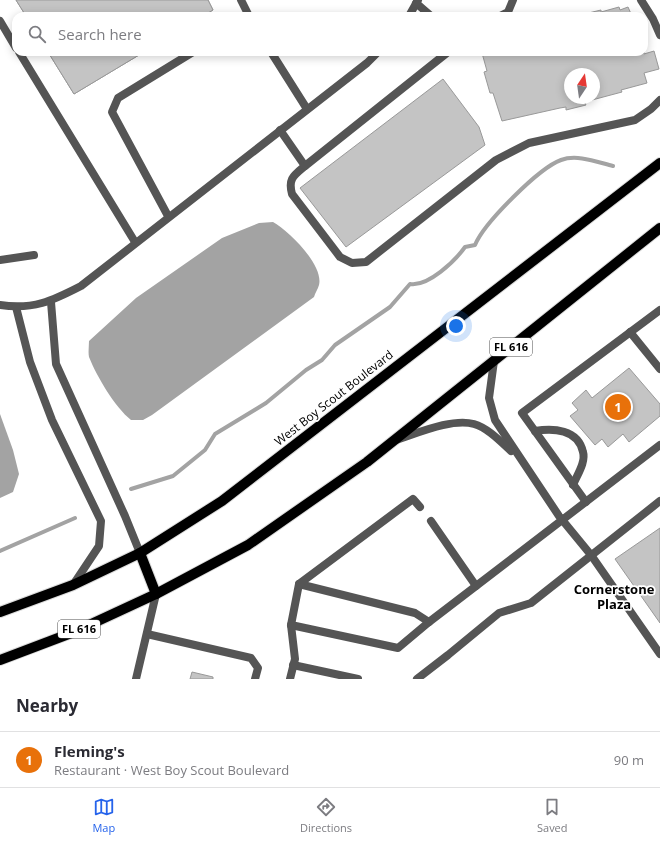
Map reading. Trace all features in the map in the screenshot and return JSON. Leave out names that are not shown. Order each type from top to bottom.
[{"type":"main road","name":"West Boy Scout Boulevard","points":[[0,612],[73,585],[140,553],[222,500],[660,163]]},
{"type":"main road","name":"FL 616","points":[[0,660],[74,632],[156,594],[248,545],[367,462],[660,228]]},
{"type":"main road","points":[[140,553],[156,594]]},
{"type":"street","points":[[241,0],[247,12]]},
{"type":"street","points":[[508,12],[513,0]]},
{"type":"street","points":[[640,0],[654,19],[660,35]]},
{"type":"street","points":[[411,12],[417,1],[427,12]]},
{"type":"street","points":[[0,21],[12,41]]},
{"type":"street","points":[[21,56],[135,242]]},
{"type":"street","points":[[168,216],[112,112],[118,98],[186,56]]},
{"type":"street","points":[[274,56],[307,109]]},
{"type":"street","points":[[0,305],[16,307],[51,302],[80,286],[168,216],[367,63],[374,56]]},
{"type":"street","points":[[443,56],[293,176],[289,185],[292,194],[340,257],[352,263],[366,262],[496,160],[529,143],[635,120],[651,109],[660,100]]},
{"type":"street","points":[[280,130],[305,166]]},
{"type":"street","points":[[0,260],[34,255]]},
{"type":"street","points":[[51,302],[56,364],[125,516],[140,553]]},
{"type":"street","points":[[16,307],[30,362],[52,420],[101,521],[99,546],[73,585]]},
{"type":"street","points":[[586,502],[522,413],[660,310]]},
{"type":"street","points":[[630,332],[660,369]]},
{"type":"street","points":[[494,360],[489,398],[495,420],[518,457],[563,520],[591,555],[660,654]]},
{"type":"street","points":[[393,441],[439,426],[462,422],[475,424],[491,434],[518,457]]},
{"type":"street","points":[[534,431],[552,428],[566,432],[577,440],[583,452],[582,464],[573,484]]},
{"type":"street","points":[[291,625],[398,648],[429,622],[660,445]]},
{"type":"street","points":[[290,679],[295,659],[291,625],[299,584],[413,499],[420,507]]},
{"type":"street","points":[[417,679],[448,656],[499,613],[531,603],[660,500]]},
{"type":"street","points":[[431,521],[476,586]]},
{"type":"street","points":[[299,584],[415,613],[429,622]]},
{"type":"street","points":[[136,679],[156,594]]},
{"type":"street","points":[[147,634],[251,658],[258,668],[255,679]]},
{"type":"street","points":[[293,665],[358,679]]},
{"type":"shaded area","points":[[273,222],[287,232],[311,258],[319,277],[319,285],[314,297],[152,415],[143,420],[131,420],[113,400],[97,373],[89,357],[89,341],[136,298],[222,238],[259,223]]},
{"type":"shaded area","points":[[0,414],[13,450],[19,474],[13,492],[0,498]]},
{"type":"building","points":[[16,0],[208,0],[213,10],[210,12],[24,12]]},
{"type":"building","points":[[16,0],[208,0],[213,10],[210,12],[24,12]]},
{"type":"building","points":[[619,7],[620,10],[628,7],[630,12],[601,12]]},
{"type":"building","points":[[654,51],[659,69],[644,73],[647,83],[600,98],[600,68],[564,68],[564,104],[586,105],[566,110],[566,107],[560,108],[502,121],[493,93],[490,93],[484,72],[487,71],[483,56],[648,56],[648,53]]},
{"type":"building","points":[[50,56],[137,56],[74,94]]},
{"type":"building","points":[[50,56],[137,56],[74,94]]},
{"type":"building","points":[[443,79],[479,127],[485,145],[346,247],[300,188]]},
{"type":"building","points":[[629,368],[660,404],[660,416],[629,442],[623,434],[608,447],[602,439],[595,445],[570,416],[578,410],[572,403],[586,390],[592,398]]},
{"type":"building","points":[[660,528],[660,623],[615,559]]},
{"type":"building","points":[[192,672],[213,677],[213,679],[190,679]]},
{"type":"waterway","points":[[131,489],[173,476],[205,450],[215,434],[266,403],[306,370],[322,360],[335,345],[390,307],[410,284],[417,284],[425,281],[448,266],[465,247],[475,245],[480,235],[513,197],[551,165],[567,158],[580,158],[613,166]]},
{"type":"waterway","points":[[0,551],[75,518]]},
{"type":"place","name":"Fleming's","points":[[618,407]]},
{"type":"district","name":"Cornerstone Plaza","points":[[614,596]]}]
